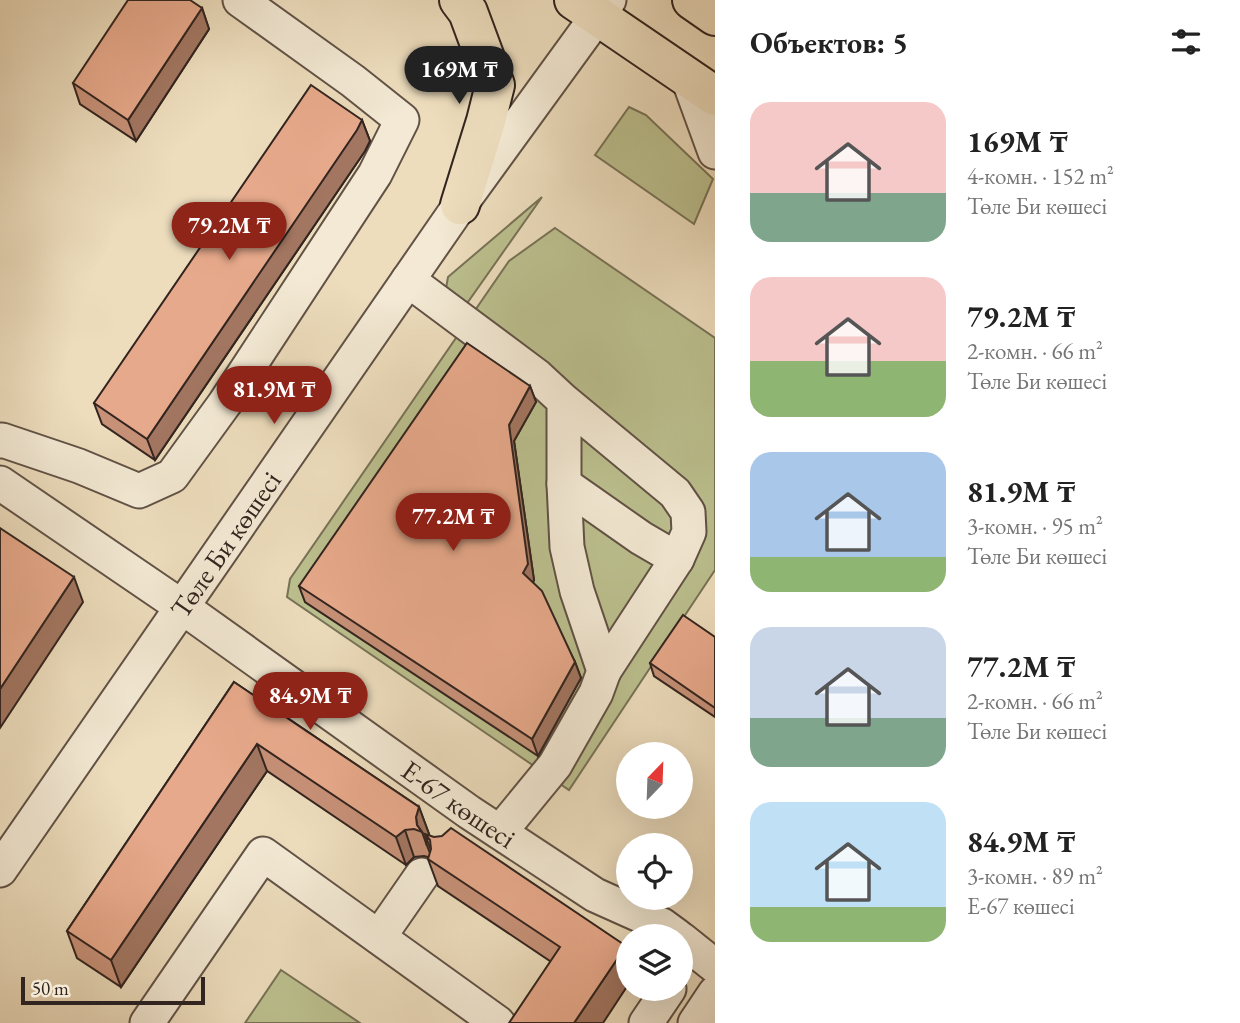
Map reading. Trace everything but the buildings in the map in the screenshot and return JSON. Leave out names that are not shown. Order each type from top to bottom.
[{"type":"main road","points":[[459,0],[468,12],[495,85],[460,205]]},
{"type":"main road","points":[[692,0],[715,16]]},
{"type":"main road","points":[[593,6],[701,87]]},
{"type":"street","points":[[0,441],[79,466],[139,491],[172,476],[225,403],[375,174],[402,120],[353,81],[240,0]]},
{"type":"street","name":"Төле Би көшесі","points":[[0,870],[460,205],[593,6]]},
{"type":"street","points":[[701,87],[715,152]]},
{"type":"street","points":[[408,280],[537,376],[675,493],[688,512],[689,533],[677,559],[604,671],[596,693],[555,765],[500,832]]},
{"type":"street","points":[[564,401],[567,547],[577,591],[604,671]]},
{"type":"street","name":"Е-67 көшесі","points":[[0,483],[182,607],[461,823],[500,832],[595,895],[660,924]]},
{"type":"street","points":[[565,484],[641,538],[677,559]]},
{"type":"street","points":[[147,1023],[263,855],[498,1023]]},
{"type":"street","points":[[379,937],[422,876]]},
{"type":"street","points":[[695,1023],[715,993]]},
{"type":"street","points":[[646,1023],[661,1001]]},
{"type":"green space","points":[[629,107],[646,115],[713,179],[694,224],[595,155]]},
{"type":"green space","points":[[542,197],[463,309],[445,294],[448,277]]},
{"type":"green space","points":[[555,228],[715,338],[715,570],[569,790],[287,597],[290,579],[509,261]]},
{"type":"green space","points":[[281,970],[360,1023],[245,1023]]}]
